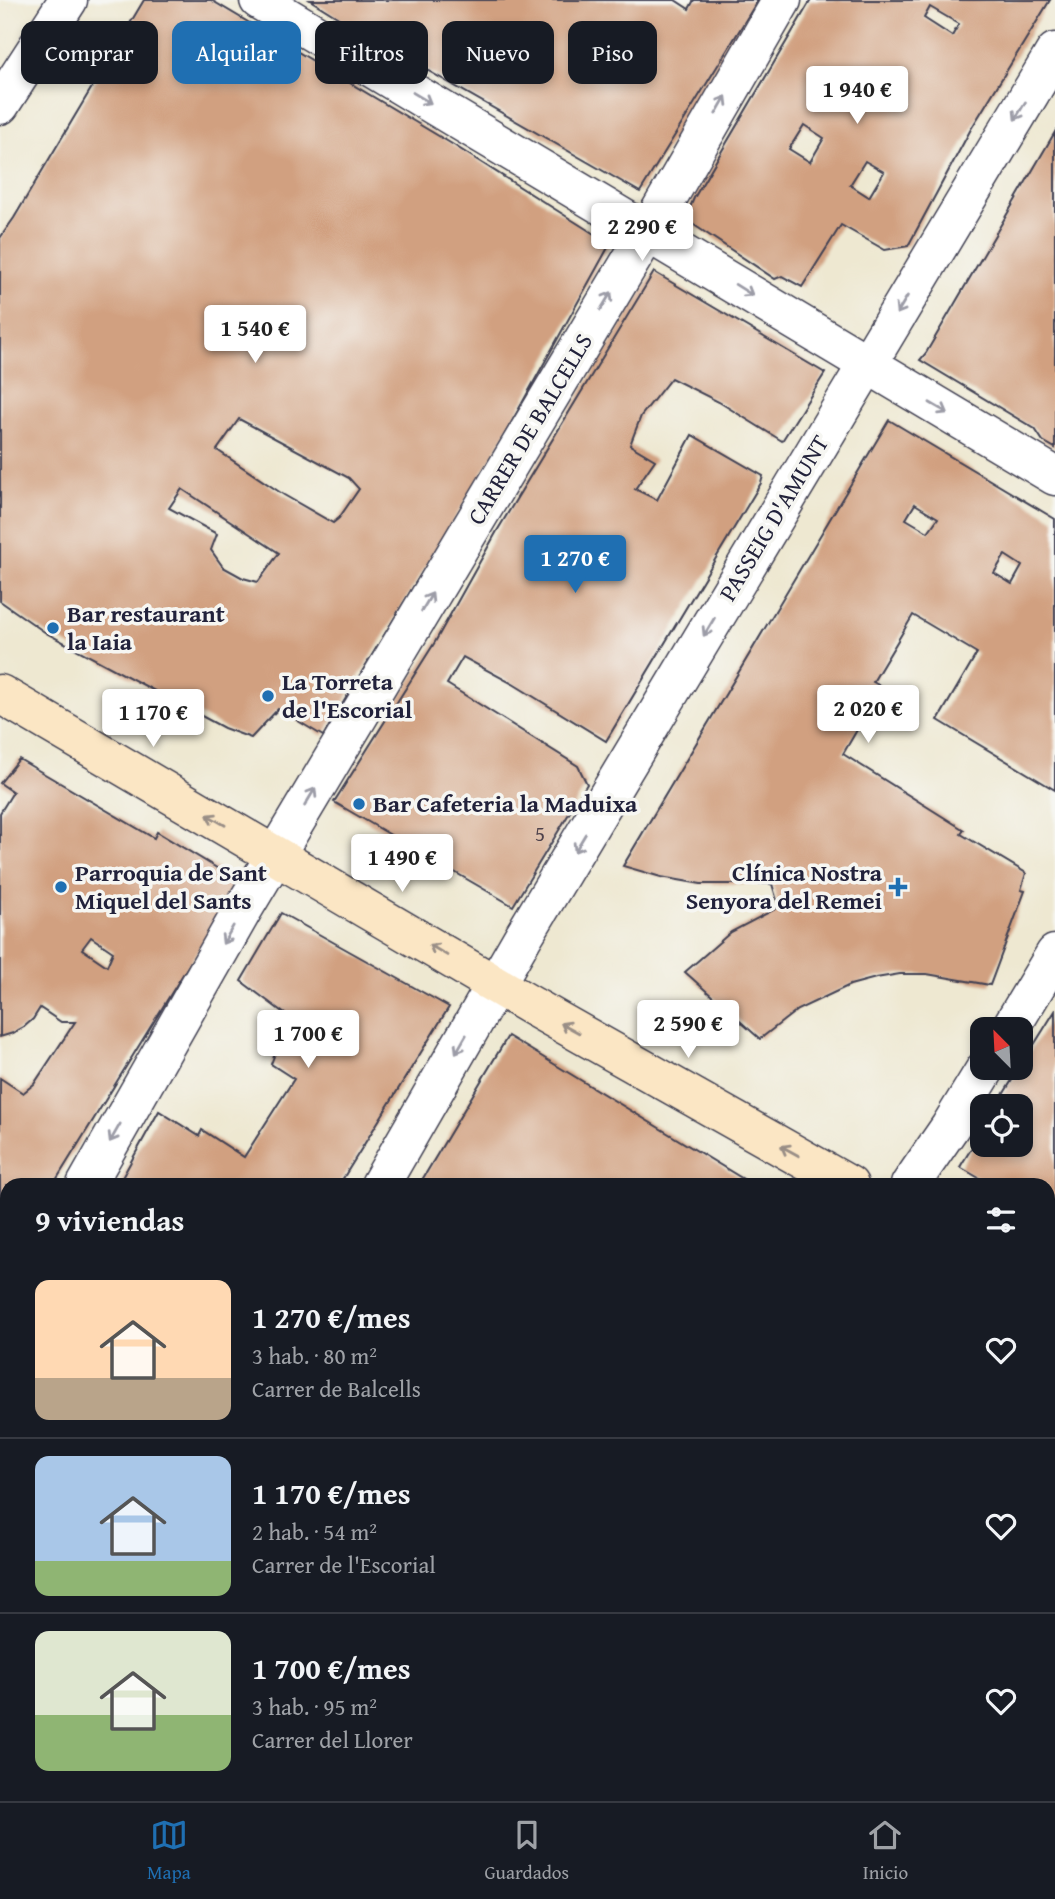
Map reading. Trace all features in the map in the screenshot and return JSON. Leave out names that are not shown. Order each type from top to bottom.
[{"type":"street","points":[[0,106],[68,0]]},
{"type":"street","points":[[259,0],[1055,476]]},
{"type":"street","name":"CARRER DE BALCELLS","points":[[90,1178],[275,855],[648,232],[782,0]]},
{"type":"street","name":"PASSEIG D'AMUNT","points":[[384,1178],[523,937],[1055,52]]},
{"type":"street","points":[[0,694],[497,986],[837,1178]]},
{"type":"street","points":[[1017,1017],[1055,954]]},
{"type":"street","points":[[915,1178],[979,1080]]},
{"type":"building","points":[[144,0],[211,0],[246,21],[172,21],[172,84],[301,84],[301,54],[315,62],[315,84],[352,84],[610,244],[495,452],[323,736],[278,709],[251,738],[224,728],[46,633],[0,601],[0,238],[94,84],[158,84],[158,21],[131,21]],"holes":[[[239,419],[349,478],[359,489],[333,523],[284,495],[217,450]],[[182,489],[279,553],[258,582],[243,578],[223,567],[211,550],[217,534],[169,508]]]},
{"type":"building","points":[[310,0],[675,0],[689,9],[694,0],[758,0],[640,192],[451,84],[554,84],[554,21],[442,21],[442,79],[428,71],[428,21],[343,21]]},
{"type":"building","points":[[811,0],[1050,0],[971,129],[908,246],[885,250],[841,225],[802,287],[782,276],[775,279],[685,219],[694,198]],"holes":[[[930,7],[959,24],[952,36],[924,18]],[[804,125],[824,138],[810,162],[789,149]],[[865,161],[884,172],[869,197],[850,185]]]},
{"type":"building","points":[[1055,132],[1055,448],[1043,441],[1035,429],[920,360]]},
{"type":"building","points":[[654,272],[825,373],[782,441],[719,402],[671,378],[641,416],[630,445],[655,460],[635,489],[657,500],[692,435],[763,476],[606,741],[463,657],[447,684],[578,766],[587,784],[513,906],[334,802],[435,642],[497,531]]},
{"type":"building","points":[[889,420],[1055,519],[1055,790],[938,720],[977,653],[913,615],[873,682],[882,687],[843,754],[964,830],[961,834],[1026,873],[1021,890],[1025,891],[990,985],[927,974],[900,974],[876,978],[850,985],[797,1010],[760,1039],[685,972],[731,932],[779,907],[772,884],[701,884],[661,877],[623,866]],"holes":[[[915,504],[938,518],[928,532],[906,519]],[[1005,555],[1022,566],[1012,584],[994,573]]]},
{"type":"building","points":[[19,759],[154,838],[157,832],[240,882],[57,1178],[0,1178],[0,1078],[23,1093],[34,1084],[75,1022],[61,1022],[40,1008],[24,1027],[0,1037],[0,813],[13,792],[0,783]],"holes":[[[91,937],[113,952],[107,966],[82,949]]]},
{"type":"building","points":[[281,913],[449,1007],[343,1178],[122,1178],[159,1111],[199,1136],[202,1130],[244,1157],[294,1079],[271,1064],[289,1017],[241,981]]},
{"type":"building","points":[[1055,1011],[1055,1178],[979,1178],[960,1167],[970,1151],[970,1157],[1033,1157],[1033,1094],[1003,1094],[1012,1080],[1033,1080],[1033,1046]]},
{"type":"building","points":[[508,1036],[741,1178],[423,1178]]},
{"type":"place","name":"Bar restaurant la Iaia","points":[[53,628]]},
{"type":"place","name":"La Torreta de l'Escorial","points":[[268,696]]},
{"type":"place","name":"Bar Cafeteria la Maduixa","points":[[359,804]]},
{"type":"place","name":"Parroquia de Sant Miquel del Sants","points":[[61,887]]},
{"type":"place","name":"Clínica Nostra Senyora del Remei","points":[[898,887]]}]
